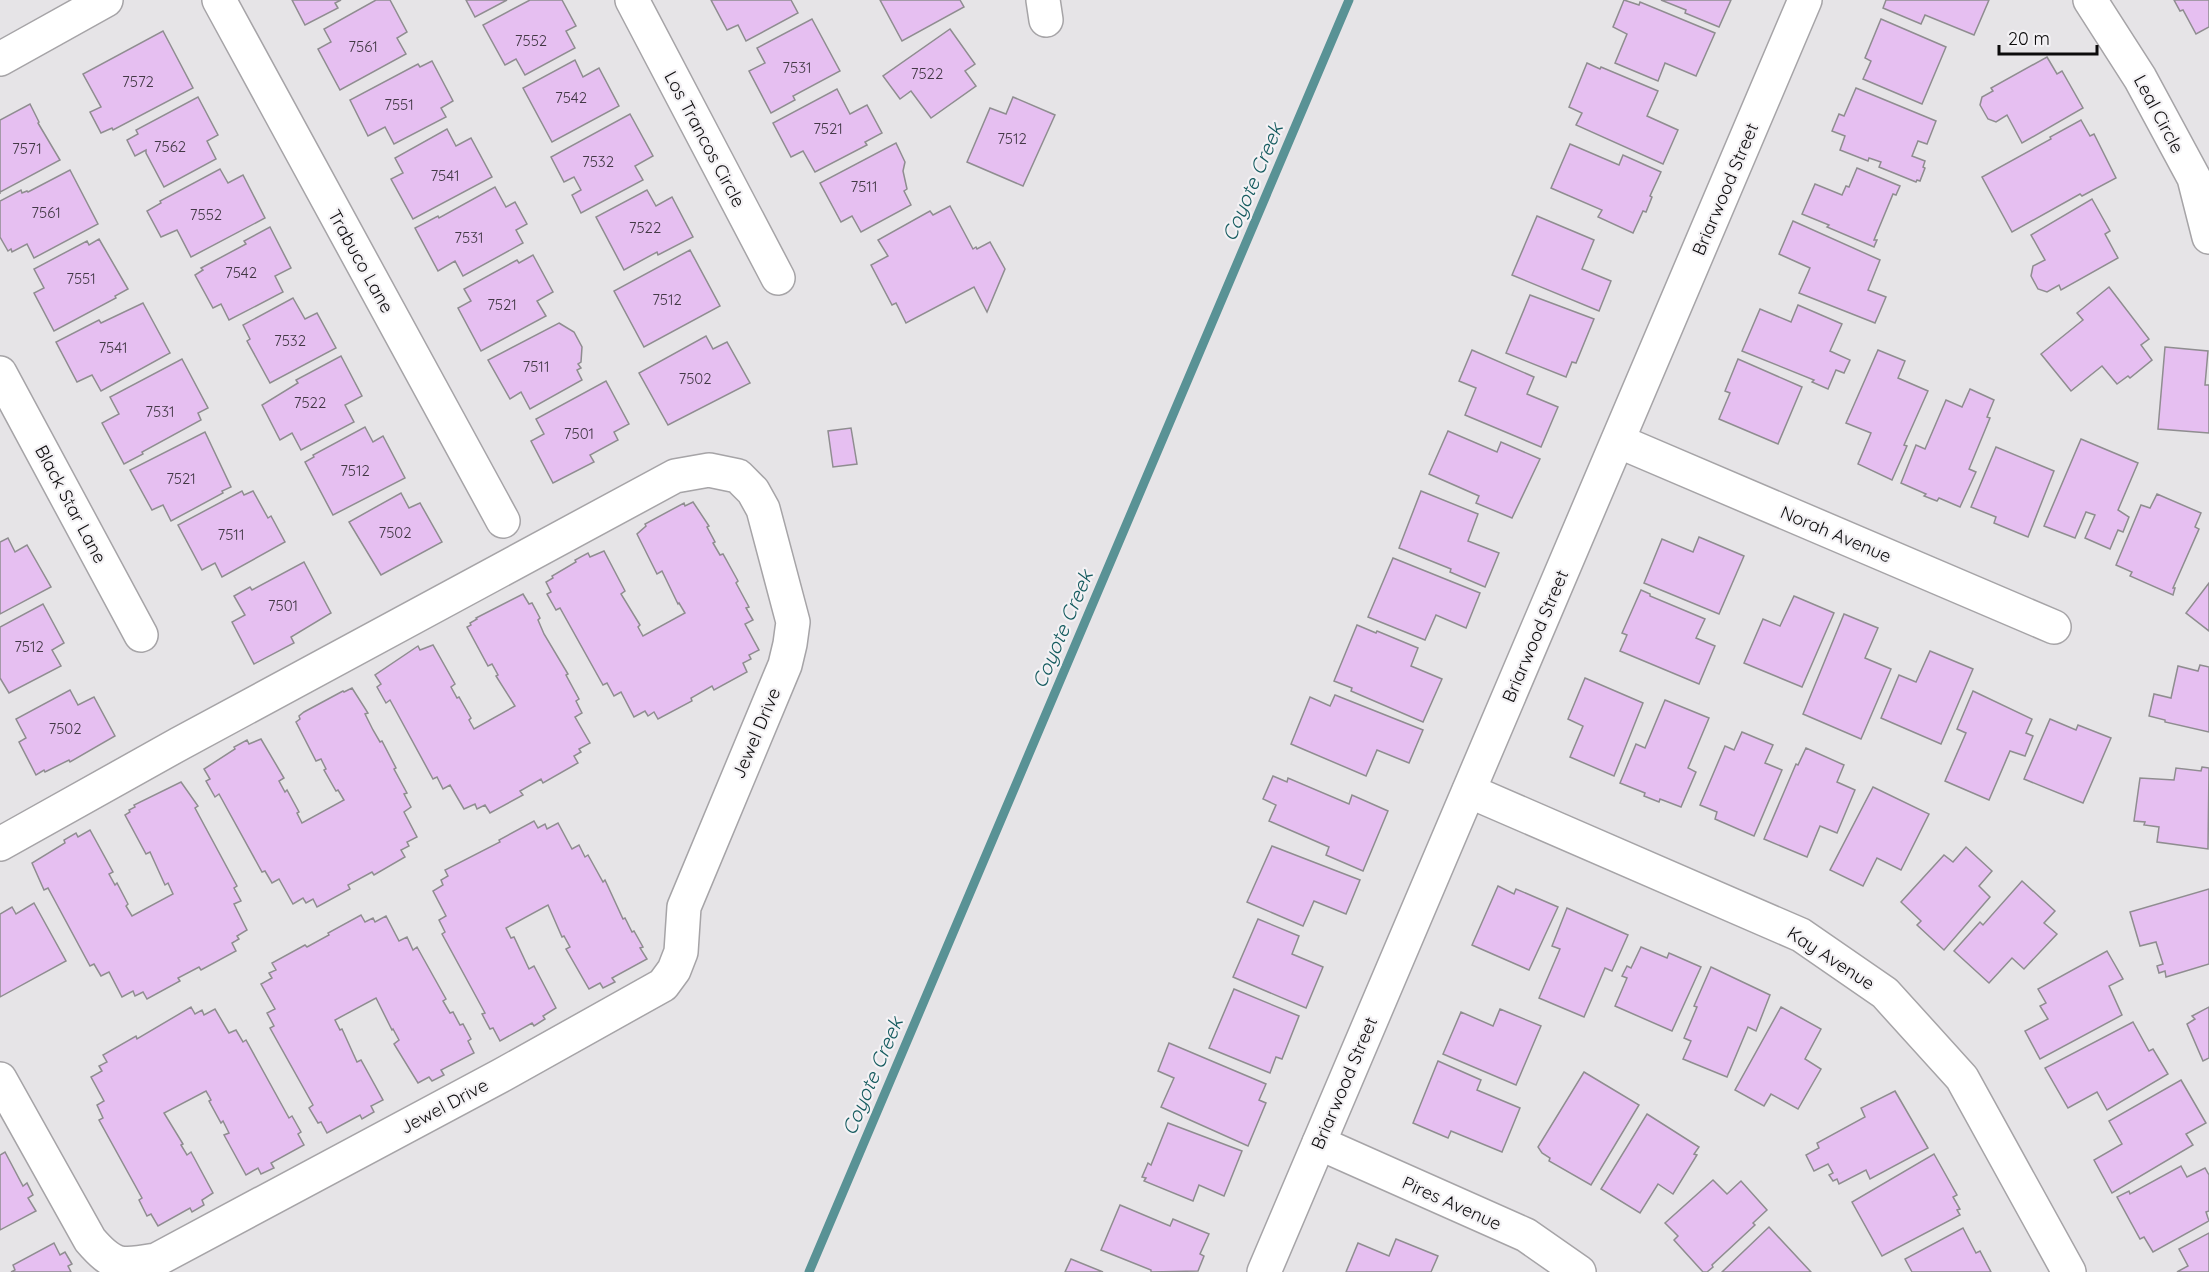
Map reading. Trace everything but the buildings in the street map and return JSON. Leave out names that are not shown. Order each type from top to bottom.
[{"type":"street","points":[[0,59],[106,0]]},
{"type":"street","name":"Trabuco Lane","points":[[219,0],[502,521]]},
{"type":"street","name":"Los Trancos Circle","points":[[632,0],[778,278]]},
{"type":"street","name":"Briarwood Street","points":[[1264,1272],[1805,0]]},
{"type":"street","name":"Leal Circle","points":[[2090,0],[2140,78],[2194,178],[2209,237]]},
{"type":"street","name":"Black Star Lane","points":[[0,374],[141,635]]},
{"type":"street","name":"Norah Avenue","points":[[1618,441],[2054,627]]},
{"type":"street","name":"Jewel Drive","points":[[0,844],[675,476],[709,470],[738,476],[753,491],[763,509],[793,622],[790,644],[784,665],[684,907],[681,952],[674,970],[663,985],[461,1097],[156,1260],[136,1264],[116,1263],[102,1254],[90,1240],[0,1079]]},
{"type":"street","name":"Kay Avenue","points":[[1469,791],[1801,935],[1885,993],[1962,1078],[2069,1272]]},
{"type":"street","name":"Pires Avenue","points":[[1319,1143],[1526,1235],[1579,1272]]},
{"type":"waterway","name":"Coyote Creek","points":[[809,1272],[1349,0]]}]
